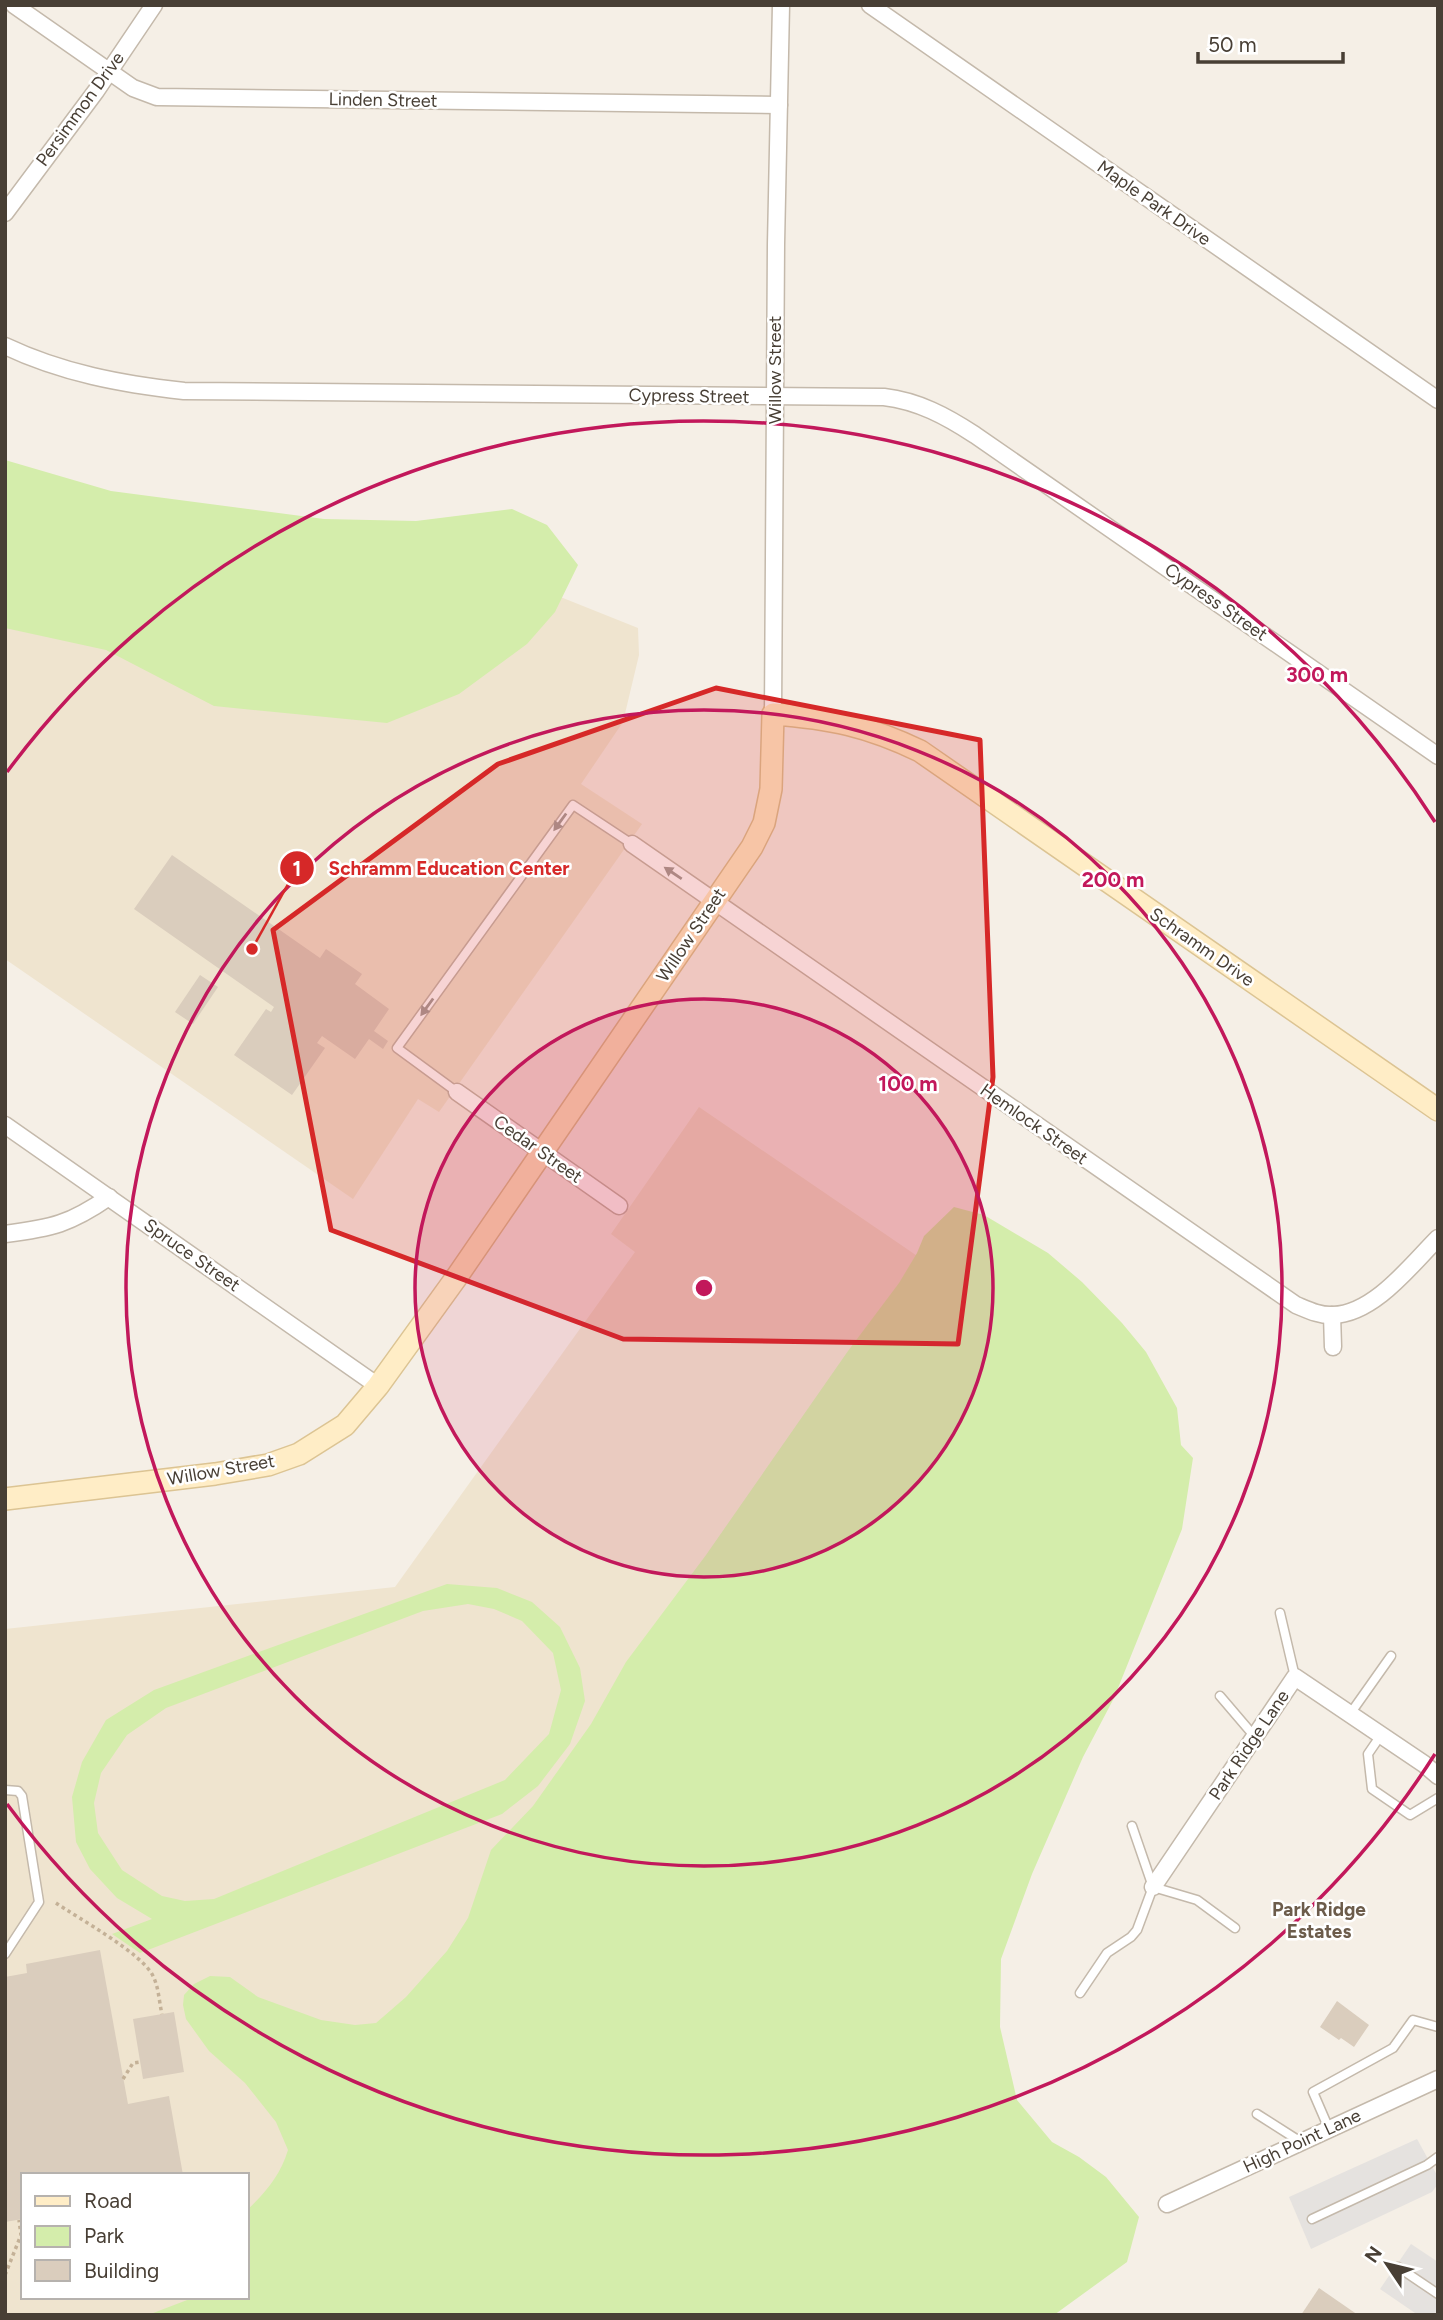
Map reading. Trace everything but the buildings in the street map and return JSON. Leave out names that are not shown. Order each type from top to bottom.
[{"type":"street","name":"Linden Street","points":[[15,5],[143,93],[178,98],[779,105]]},
{"type":"street","name":"Persimmon Drive","points":[[5,213],[109,72],[154,5]]},
{"type":"street","name":"Willow Street","points":[[5,1499],[215,1474],[268,1465],[299,1454],[331,1435],[357,1413],[542,1152],[752,847],[764,823],[771,789],[781,5]]},
{"type":"street","name":"Maple Park Drive","points":[[870,5],[1438,400]]},
{"type":"street","name":"Cypress Street","points":[[5,346],[60,369],[127,384],[184,391],[897,398],[924,406],[952,420],[1438,756]]},
{"type":"street","name":"Schramm Drive","points":[[773,714],[852,723],[887,735],[920,751],[1438,1110]]},
{"type":"street","name":"Hemlock Street","points":[[632,844],[1296,1305],[1332,1315],[1345,1314],[1366,1306],[1438,1238]]},
{"type":"street","name":"Cedar Street","points":[[457,1092],[619,1206]]},
{"type":"street","name":"Spruce Street","points":[[5,1125],[378,1386]]},
{"type":"street","points":[[5,1234],[64,1224],[109,1197]]},
{"type":"street","points":[[1332,1315],[1333,1347]]},
{"type":"street","name":"Park Ridge Lane","points":[[1153,1887],[1295,1677],[1438,1776]]},
{"type":"street","name":"High Point Lane","points":[[1167,2204],[1438,2079]]},
{"type":"lane","points":[[457,1092],[397,1048],[573,804],[632,844]]},
{"type":"lane","points":[[1280,1614],[1295,1677]]},
{"type":"lane","points":[[1350,1714],[1391,1656]]},
{"type":"lane","points":[[1220,1696],[1255,1737]]},
{"type":"lane","points":[[1381,1735],[1368,1754],[1372,1788],[1410,1815],[1438,1798]]},
{"type":"lane","points":[[5,1790],[18,1791],[22,1796],[40,1902],[5,1954]]},
{"type":"lane","points":[[1080,1993],[1107,1953],[1137,1930],[1153,1887],[1132,1826]]},
{"type":"lane","points":[[1153,1887],[1198,1900],[1236,1928]]},
{"type":"lane","points":[[1329,2129],[1313,2092],[1393,2048],[1413,2020],[1438,2027]]},
{"type":"lane","points":[[1257,2114],[1301,2142]]},
{"type":"lane","points":[[1312,2219],[1427,2165],[1438,2157]]},
{"type":"lane","points":[[1398,2267],[1438,2294]]},
{"type":"path","points":[[56,1903],[149,1969],[157,1986],[162,2014]]},
{"type":"path","points":[[123,2079],[133,2063],[140,2062]]},
{"type":"path","points":[[5,2275],[21,2235],[19,2220]]},
{"type":"highlighted area","points":[[716,688],[980,740],[993,1077],[958,1344],[623,1339],[331,1230],[273,930],[498,764]]},
{"type":"shaded area","points":[[89,530],[421,541],[638,628],[639,655],[623,722],[581,784],[642,824],[439,1112],[418,1099],[353,1199],[5,959],[5,629]]},
{"type":"shaded area","points":[[699,1107],[948,1277],[248,2278],[248,2173],[21,2173],[21,2299],[233,2299],[222,2315],[5,2315],[5,1629],[395,1587],[635,1252],[611,1234]]},
{"type":"shaded area","points":[[1417,2139],[1438,2177],[1438,2184],[1432,2192],[1311,2249],[1289,2197]]},
{"type":"shaded area","points":[[1411,2244],[1438,2262],[1438,2315],[1418,2315],[1380,2289]]},
{"type":"green space","points":[[5,460],[111,491],[324,519],[416,521],[512,509],[547,525],[578,565],[555,612],[527,644],[459,694],[387,723],[214,706],[106,650],[5,628]]},
{"type":"green space","points":[[954,1207],[984,1215],[1048,1253],[1082,1282],[1146,1352],[1177,1408],[1181,1445],[1193,1458],[1182,1529],[1114,1698],[1083,1757],[1032,1874],[1001,1959],[1000,2027],[1017,2100],[1052,2142],[1106,2177],[1139,2217],[1127,2262],[1054,2315],[148,2315],[190,2299],[248,2299],[248,2209],[272,2183],[288,2150],[276,2122],[245,2083],[209,2051],[186,2019],[184,1995],[194,1984],[210,1976],[230,1977],[258,1997],[321,2020],[355,2025],[376,2023],[406,1997],[447,1951],[468,1918],[491,1850],[533,1806],[591,1724],[626,1662],[706,1555],[848,1351],[899,1283],[924,1236]]},
{"type":"green space","points":[[447,1584],[497,1588],[532,1602],[560,1627],[580,1668],[585,1701],[570,1744],[538,1786],[502,1814],[140,1953],[112,1934],[152,1919],[117,1898],[90,1869],[76,1842],[72,1797],[82,1762],[106,1720],[154,1690]],"holes":[[[468,1604],[494,1609],[522,1621],[553,1653],[561,1690],[549,1734],[505,1780],[214,1899],[185,1901],[162,1896],[122,1870],[98,1833],[94,1803],[101,1773],[127,1735],[166,1708],[423,1611]]]},
{"type":"place","name":"Schramm Education Center","points":[[252,949]]},
{"type":"district","name":"Park Ridge Estates","points":[[1319,1920]]}]
